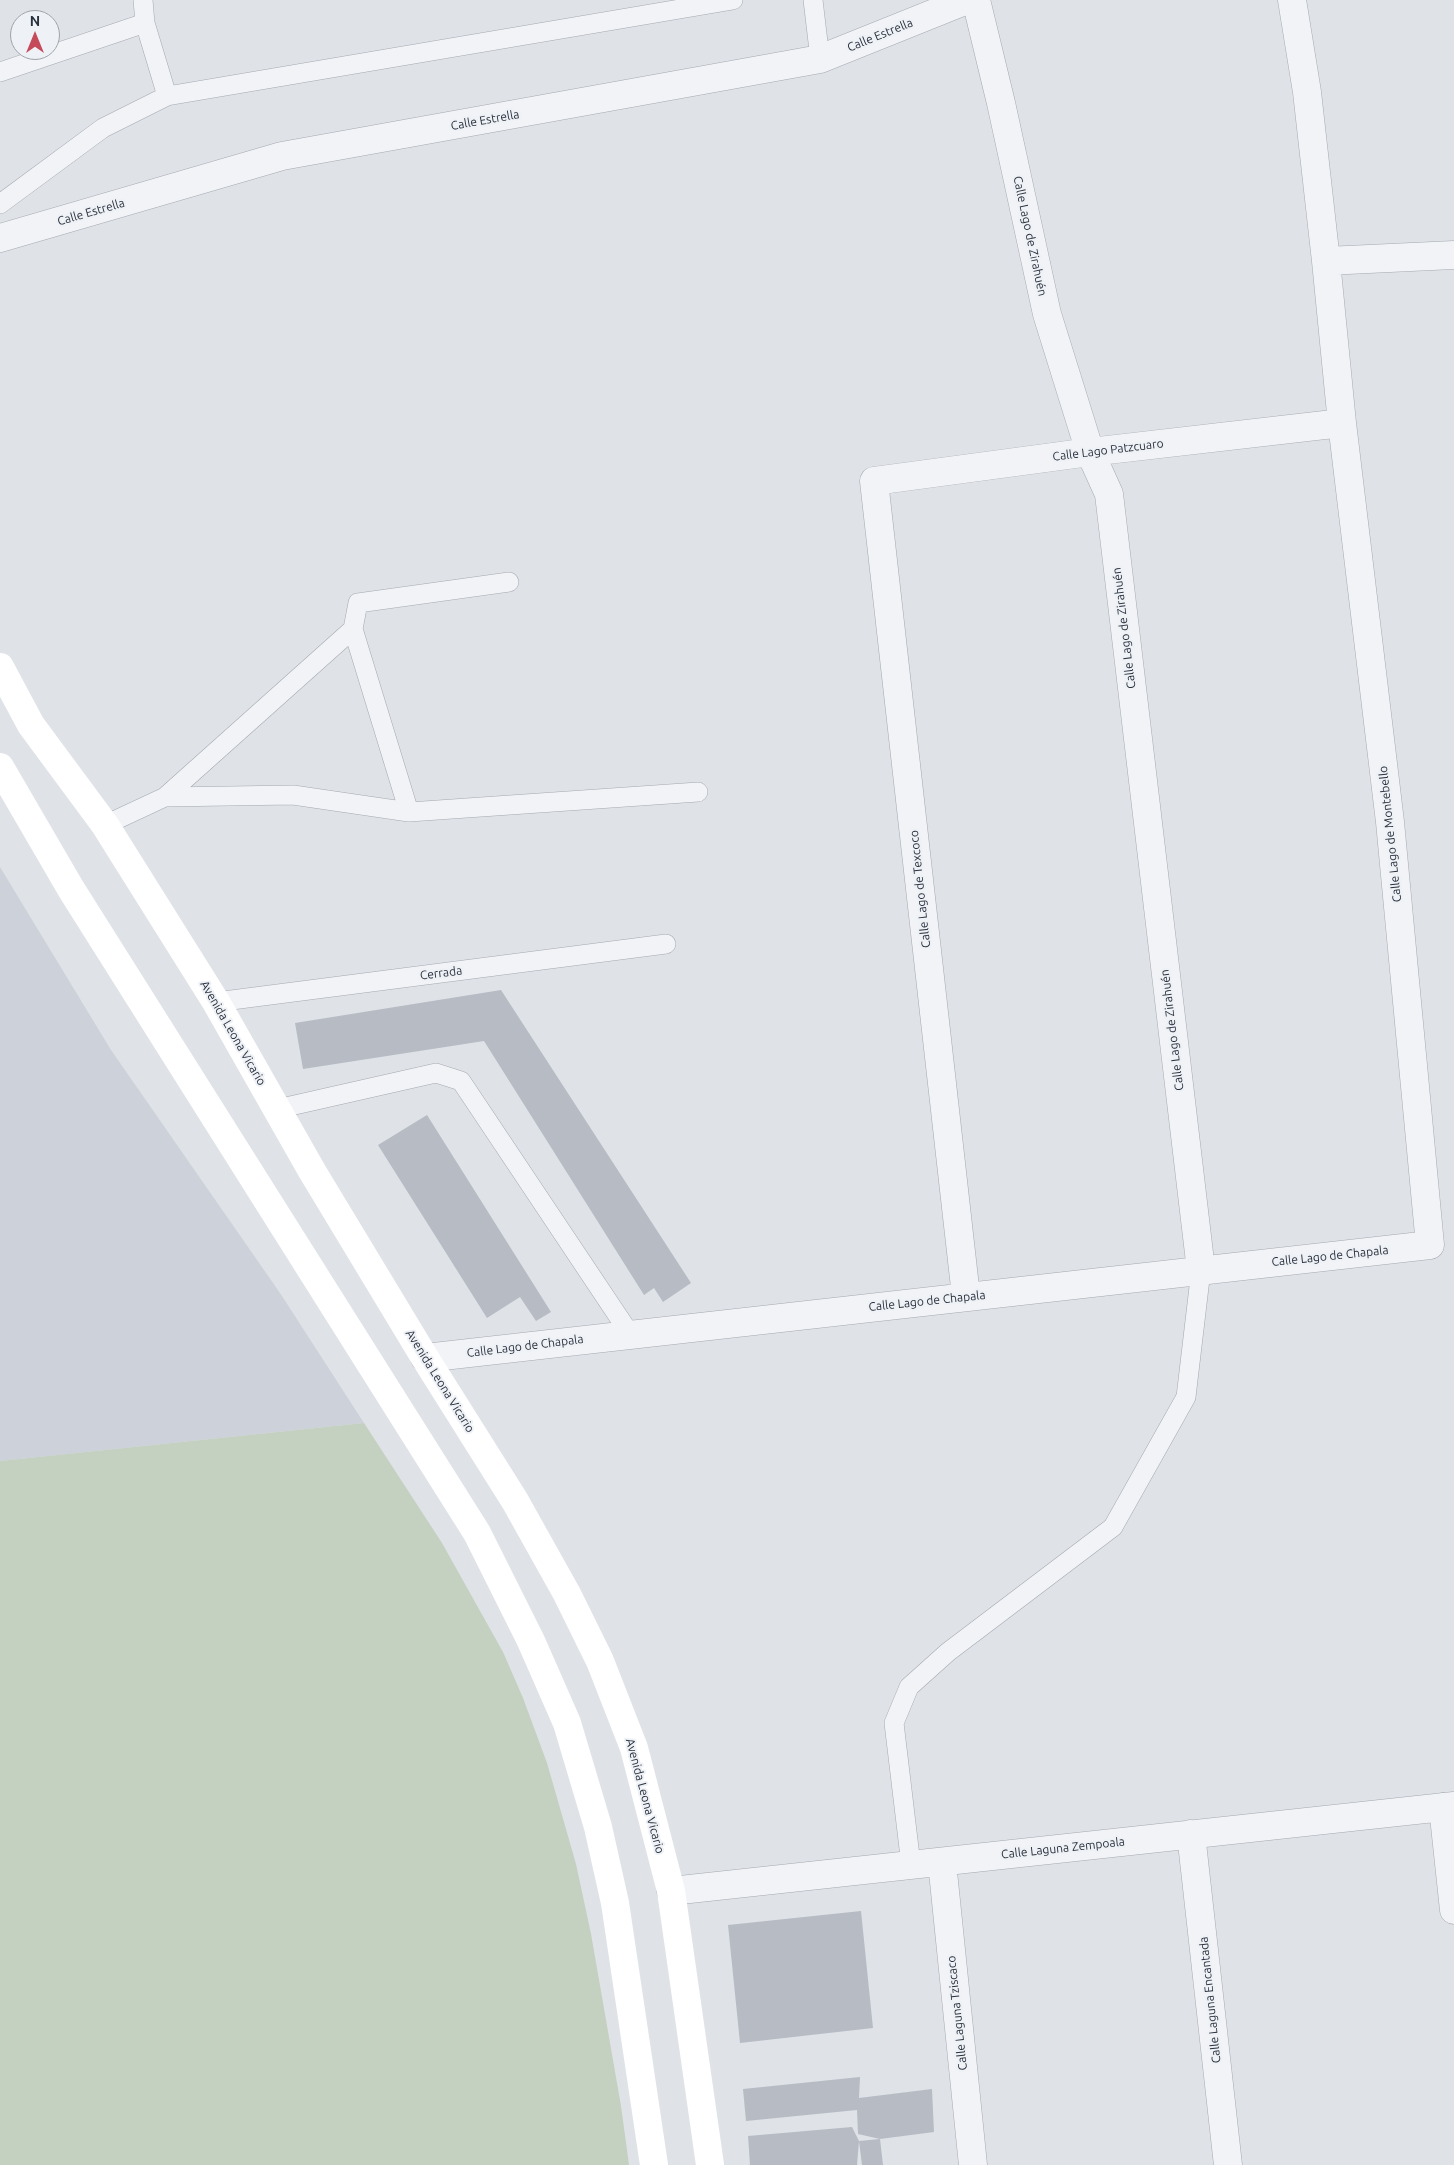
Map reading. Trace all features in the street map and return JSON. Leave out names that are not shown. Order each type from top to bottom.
[{"type":"street","name":"Calle Estrella","points":[[0,238],[282,156],[820,59],[967,0]]},
{"type":"street","name":"Calle Lago de Zirahuén","points":[[976,0],[1001,103],[1047,314],[1090,452],[1109,494],[1201,1270]]},
{"type":"street","name":"Calle Lago de Montebello","points":[[1292,0],[1307,92],[1342,424],[1390,822],[1430,1245]]},
{"type":"street","points":[[1326,261],[1454,255]]},
{"type":"street","name":"Calle Lago Patzcuaro","points":[[874,481],[1090,452],[1342,424]]},
{"type":"street","name":"Calle Lago de Texcoco","points":[[874,481],[966,1296]]},
{"type":"street","name":"Avenida Leona Vicario","points":[[0,667],[31,725],[105,825],[216,1002],[312,1171],[425,1358],[516,1502],[567,1594],[600,1661],[634,1748],[671,1891],[710,2165]]},
{"type":"street","points":[[0,767],[70,889],[477,1533],[531,1641],[567,1723],[598,1827],[615,1903],[654,2165]]},
{"type":"street","name":"Calle Lago de Chapala","points":[[425,1358],[1430,1245]]},
{"type":"street","points":[[1448,1806],[1454,1910]]},
{"type":"street","name":"Calle Laguna Zempoala","points":[[671,1891],[1448,1806]]},
{"type":"street","name":"Calle Laguna Encantada","points":[[1191,1834],[1228,2165]]},
{"type":"street","name":"Calle Laguna Tziscaco","points":[[942,1862],[973,2165]]},
{"type":"lane","points":[[142,0],[145,23],[167,96]]},
{"type":"lane","points":[[0,204],[103,128],[167,96],[733,0]]},
{"type":"lane","points":[[813,0],[820,59]]},
{"type":"lane","points":[[0,72],[145,23]]},
{"type":"lane","points":[[409,812],[353,629],[358,603],[509,582]]},
{"type":"lane","points":[[105,825],[165,797],[353,629]]},
{"type":"lane","points":[[165,797],[293,795],[409,812],[698,792]]},
{"type":"lane","name":"Cerrada","points":[[216,1002],[666,944]]},
{"type":"lane","points":[[277,1109],[436,1073],[461,1081],[630,1334]]},
{"type":"lane","points":[[911,1865],[894,1722],[909,1687],[948,1652],[1113,1527],[1186,1397],[1201,1270]]},
{"type":"shaded area","points":[[0,867],[111,1050],[280,1293],[364,1423],[0,1461]]},
{"type":"green space","points":[[364,1423],[442,1543],[503,1652],[523,1698],[547,1763],[576,1864],[591,1934],[621,2106],[629,2165],[0,2165],[0,1461]]},
{"type":"building","points":[[501,990],[691,1283],[663,1302],[654,1288],[644,1295],[484,1041],[303,1069],[295,1023]]},
{"type":"building","points":[[427,1115],[551,1312],[536,1321],[520,1297],[487,1318],[378,1145]]},
{"type":"building","points":[[861,1911],[873,2028],[740,2043],[728,1925]]},
{"type":"building","points":[[860,2077],[859,2098],[932,2089],[934,2132],[880,2139],[858,2134],[857,2110],[746,2121],[743,2089]]},
{"type":"building","points":[[852,2127],[859,2141],[857,2165],[750,2165],[748,2136]]},
{"type":"building","points":[[880,2139],[883,2165],[862,2165],[859,2141]]}]
